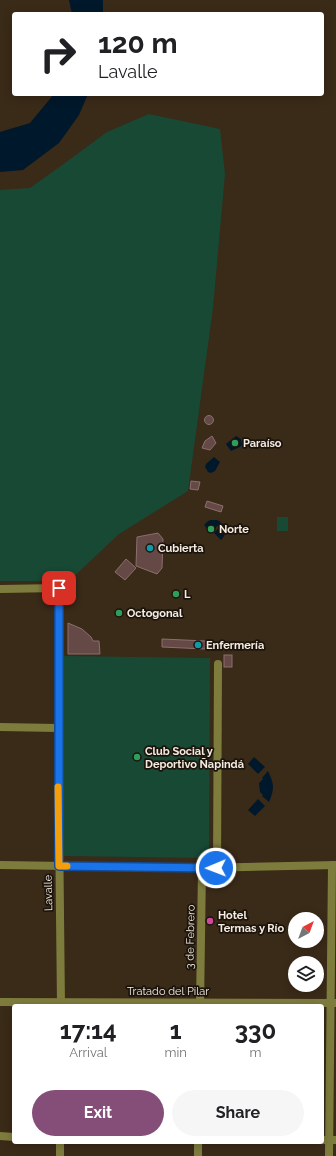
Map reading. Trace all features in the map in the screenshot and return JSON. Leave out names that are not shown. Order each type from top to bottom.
[{"type":"street","name":"Lavalle","points":[[0,589],[59,588],[58,728],[61,1004]]},
{"type":"street","points":[[216,868],[218,664]]},
{"type":"street","points":[[0,727],[58,728]]},
{"type":"street","points":[[0,865],[202,868],[334,865],[333,1003],[329,1156]]},
{"type":"street","name":"3 de Febrero","points":[[200,1004],[202,868]]},
{"type":"street","name":"Tratado del Pilar","points":[[0,1002],[61,1004],[333,1003]]},
{"type":"street","points":[[0,1136],[12,1137]]},
{"type":"street","points":[[60,1144],[60,1156]]},
{"type":"street","points":[[198,1144],[198,1156]]},
{"type":"green space","points":[[149,114],[220,129],[225,174],[213,308],[188,491],[119,534],[69,581],[0,581],[0,190],[30,188],[107,132]]},
{"type":"green space","points":[[277,517],[288,517],[288,531],[277,531]]},
{"type":"green space","name":"Club Social y Deportivo Ñapindá","points":[[64,656],[210,658],[209,858],[63,856]]},
{"type":"water","points":[[69,0],[103,0],[103,12],[72,12]]},
{"type":"water","points":[[52,96],[87,96],[79,115],[59,143],[23,170],[0,172],[0,132],[30,123]]},
{"type":"water","name":"Paraíso","points":[[236,436],[241,439],[242,445],[231,451],[226,444]]},
{"type":"water","name":"Paraíso","points":[[214,457],[220,462],[215,471],[211,473],[208,472],[205,467],[206,464]]},
{"type":"water","name":"Norte","points":[[211,520],[221,522],[211,533],[204,525]]},
{"type":"water","name":"Norte","points":[[223,523],[225,532],[221,540],[214,533]]},
{"type":"water","points":[[254,757],[265,767],[258,774],[248,764]]},
{"type":"water","points":[[268,771],[272,779],[273,786],[269,802],[262,796],[259,783]]},
{"type":"water","points":[[258,799],[265,806],[255,816],[248,810]]},
{"type":"building","points":[[209,415],[214,420],[209,425],[204,420]]},
{"type":"building","points":[[212,436],[216,443],[210,450],[202,448],[205,441]]},
{"type":"building","points":[[191,481],[200,482],[198,490],[190,489]]},
{"type":"building","points":[[207,501],[223,506],[221,512],[205,507]]},
{"type":"building","name":"Cubierta","points":[[158,533],[163,539],[162,568],[157,574],[136,566],[137,537]]},
{"type":"building","points":[[126,559],[136,568],[125,580],[115,572]]},
{"type":"building","points":[[68,623],[82,629],[91,637],[93,641],[99,641],[100,654],[68,654]]},
{"type":"building","points":[[162,639],[206,641],[205,649],[162,647]]},
{"type":"building","points":[[224,655],[232,655],[232,667],[224,667]]},
{"type":"slow traffic","points":[[58,787],[59,866],[67,866]]},
{"type":"place","name":"Paraíso","points":[[235,443]]},
{"type":"place","name":"Norte","points":[[211,529]]},
{"type":"place","name":"Cubierta","points":[[150,548]]},
{"type":"place","name":"L","points":[[176,594]]},
{"type":"place","name":"Octogonal","points":[[119,613]]},
{"type":"place","name":"Enfermería","points":[[198,645]]},
{"type":"place","name":"Club Social y Deportivo Ñapindá","points":[[137,757]]},
{"type":"place","name":"Hotel Termas y Río","points":[[210,921]]},
{"type":"route","points":[[59,588],[59,866],[216,868]]}]
